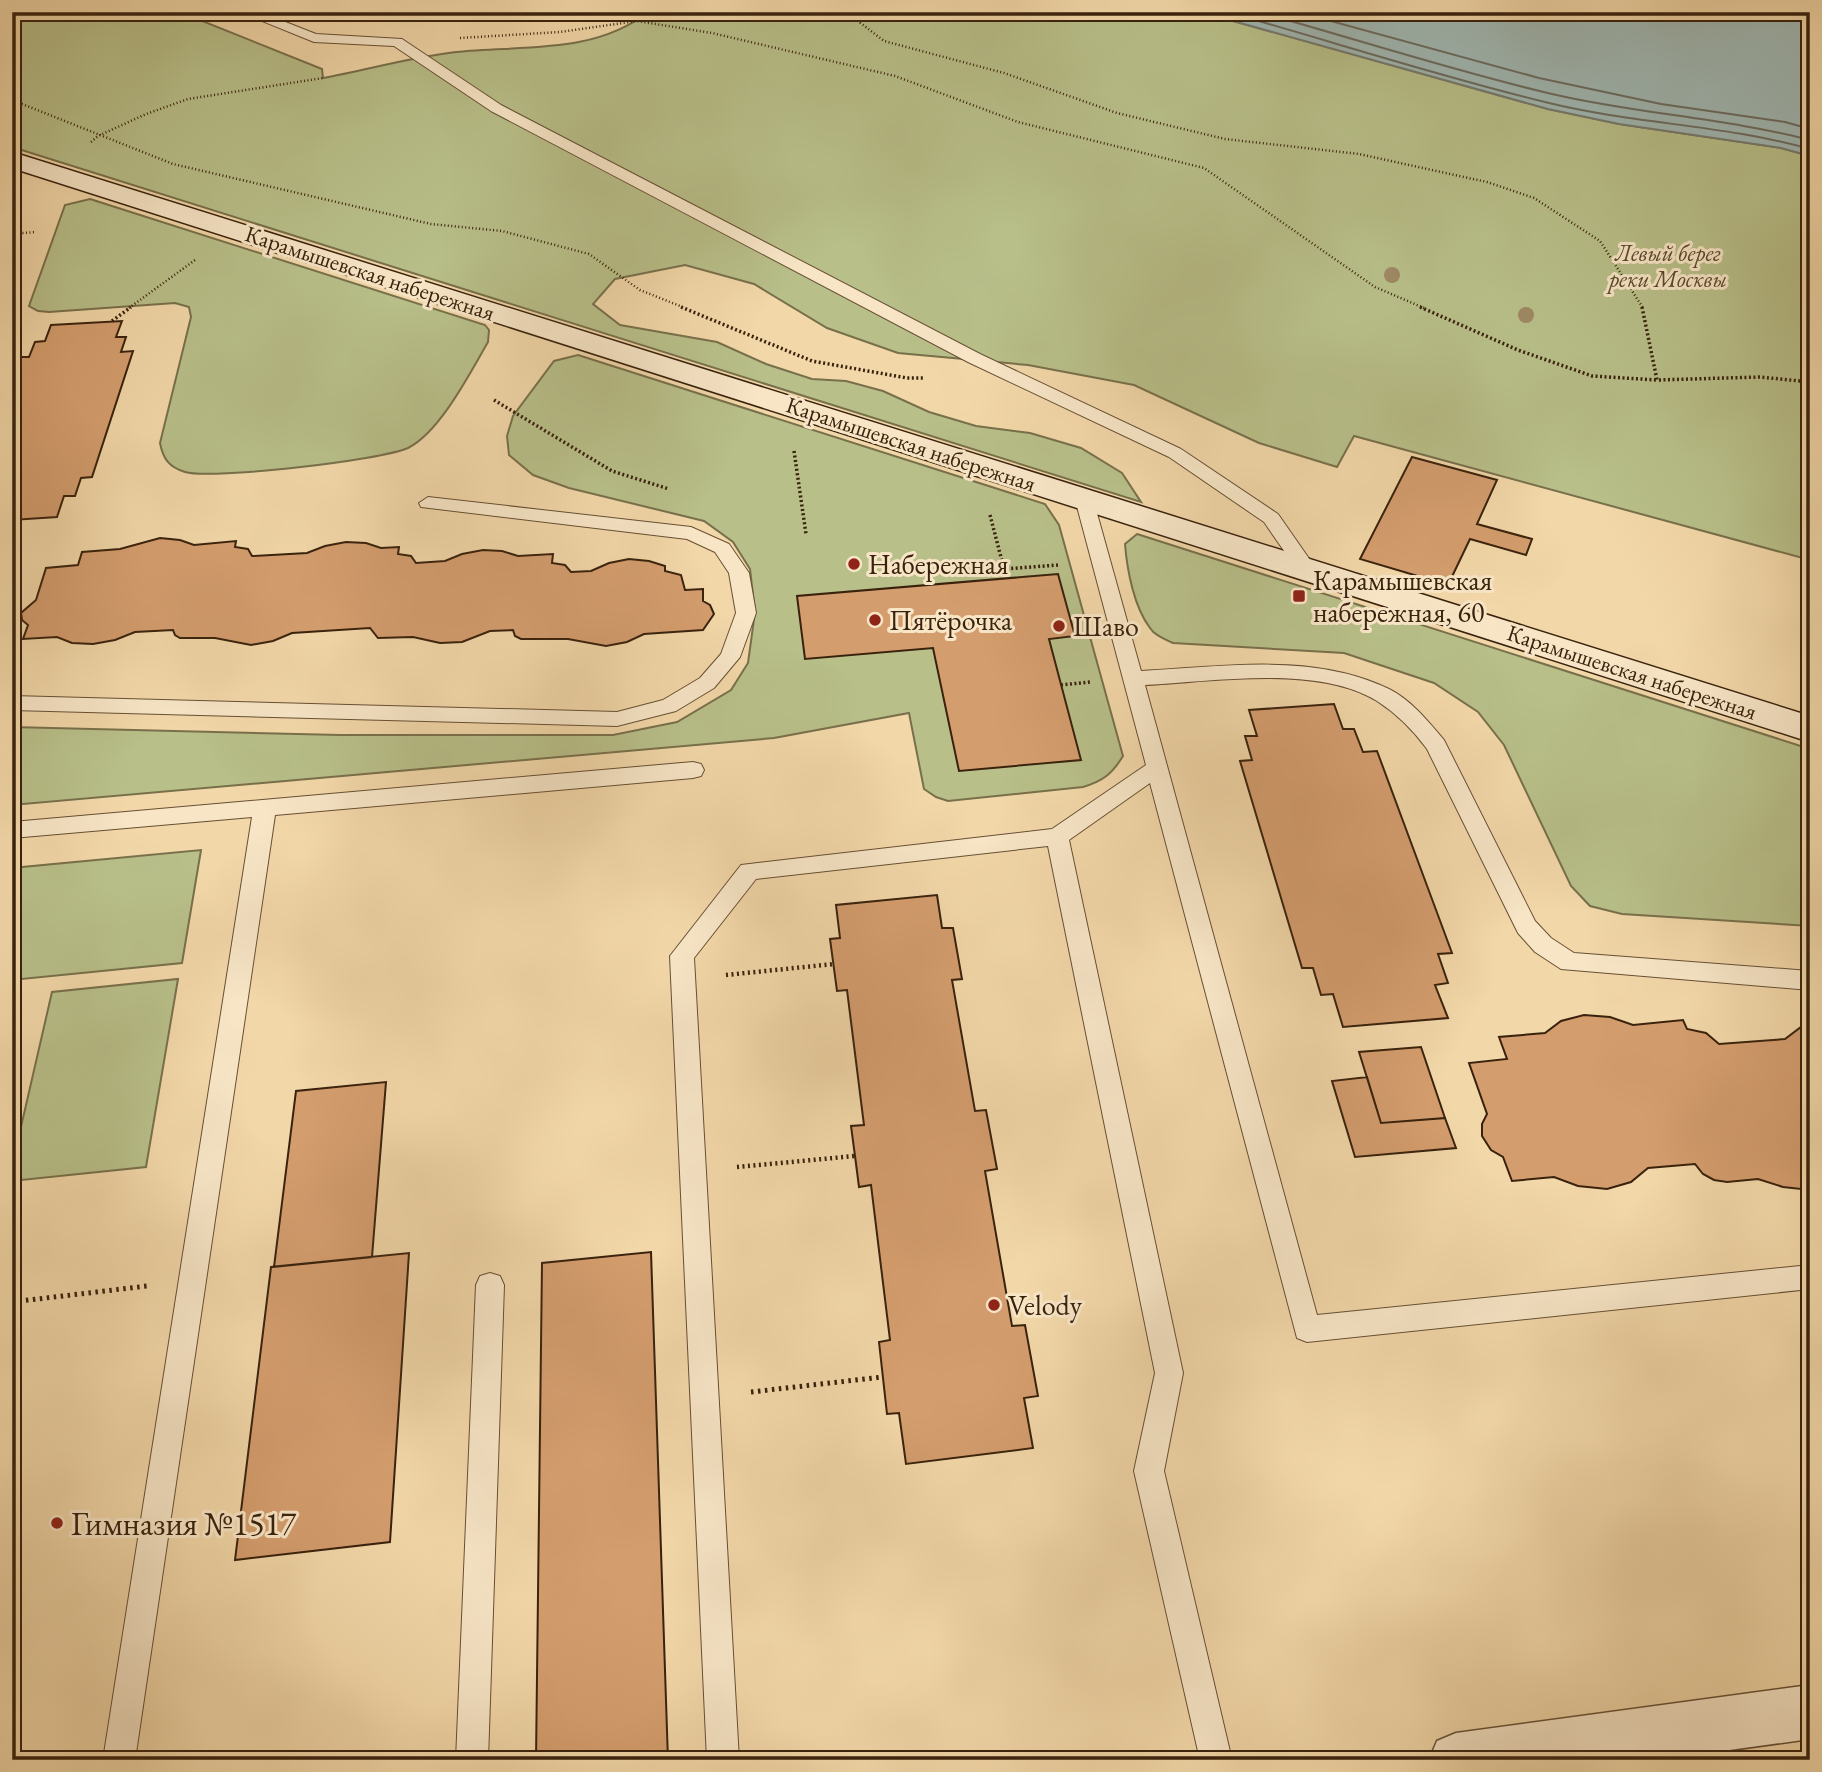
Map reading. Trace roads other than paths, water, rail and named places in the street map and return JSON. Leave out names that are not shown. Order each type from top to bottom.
[{"type":"street","name":"Карамышевская набережная","points":[[12,160],[1810,729]]},
{"type":"street","points":[[1456,1760],[1810,1712]]},
{"type":"lane","points":[[247,12],[314,38],[397,42],[496,108],[1016,379],[1175,453],[1271,519],[1307,570]]},
{"type":"lane","points":[[1084,499],[1307,1329],[1810,1277]]},
{"type":"lane","points":[[12,704],[617,719],[669,706],[707,683],[730,657],[746,613],[739,573],[722,548],[691,533],[428,503]]},
{"type":"lane","points":[[1132,678],[1272,672],[1321,675],[1344,678],[1383,695],[1418,721],[1436,745],[1526,927],[1543,945],[1569,962],[1810,981]]},
{"type":"lane","points":[[723,1760],[682,956],[749,871],[1057,837],[1157,768]]},
{"type":"lane","points":[[12,830],[693,770]]},
{"type":"lane","points":[[120,1760],[265,807]]},
{"type":"lane","points":[[1057,837],[1169,1373],[1149,1471],[1216,1760]]},
{"type":"lane","points":[[472,1760],[490,1285]]},
{"type":"water","points":[[1201,12],[1810,12],[1810,156],[1781,148],[1619,124],[1548,109]]},
{"type":"place","name":"Набережная","points":[[854,564]]},
{"type":"place","name":"Карамышевская набережная, 60","points":[[1299,596]]},
{"type":"place","name":"Пятёрочка","points":[[875,620]]},
{"type":"place","name":"Шаво","points":[[1059,626]]},
{"type":"place","name":"Velody","points":[[994,1305]]},
{"type":"place","name":"Гимназия №1517","points":[[57,1523]]},
{"type":"park label","name":"Левый берег реки Москвы","points":[[1668,266]]}]
